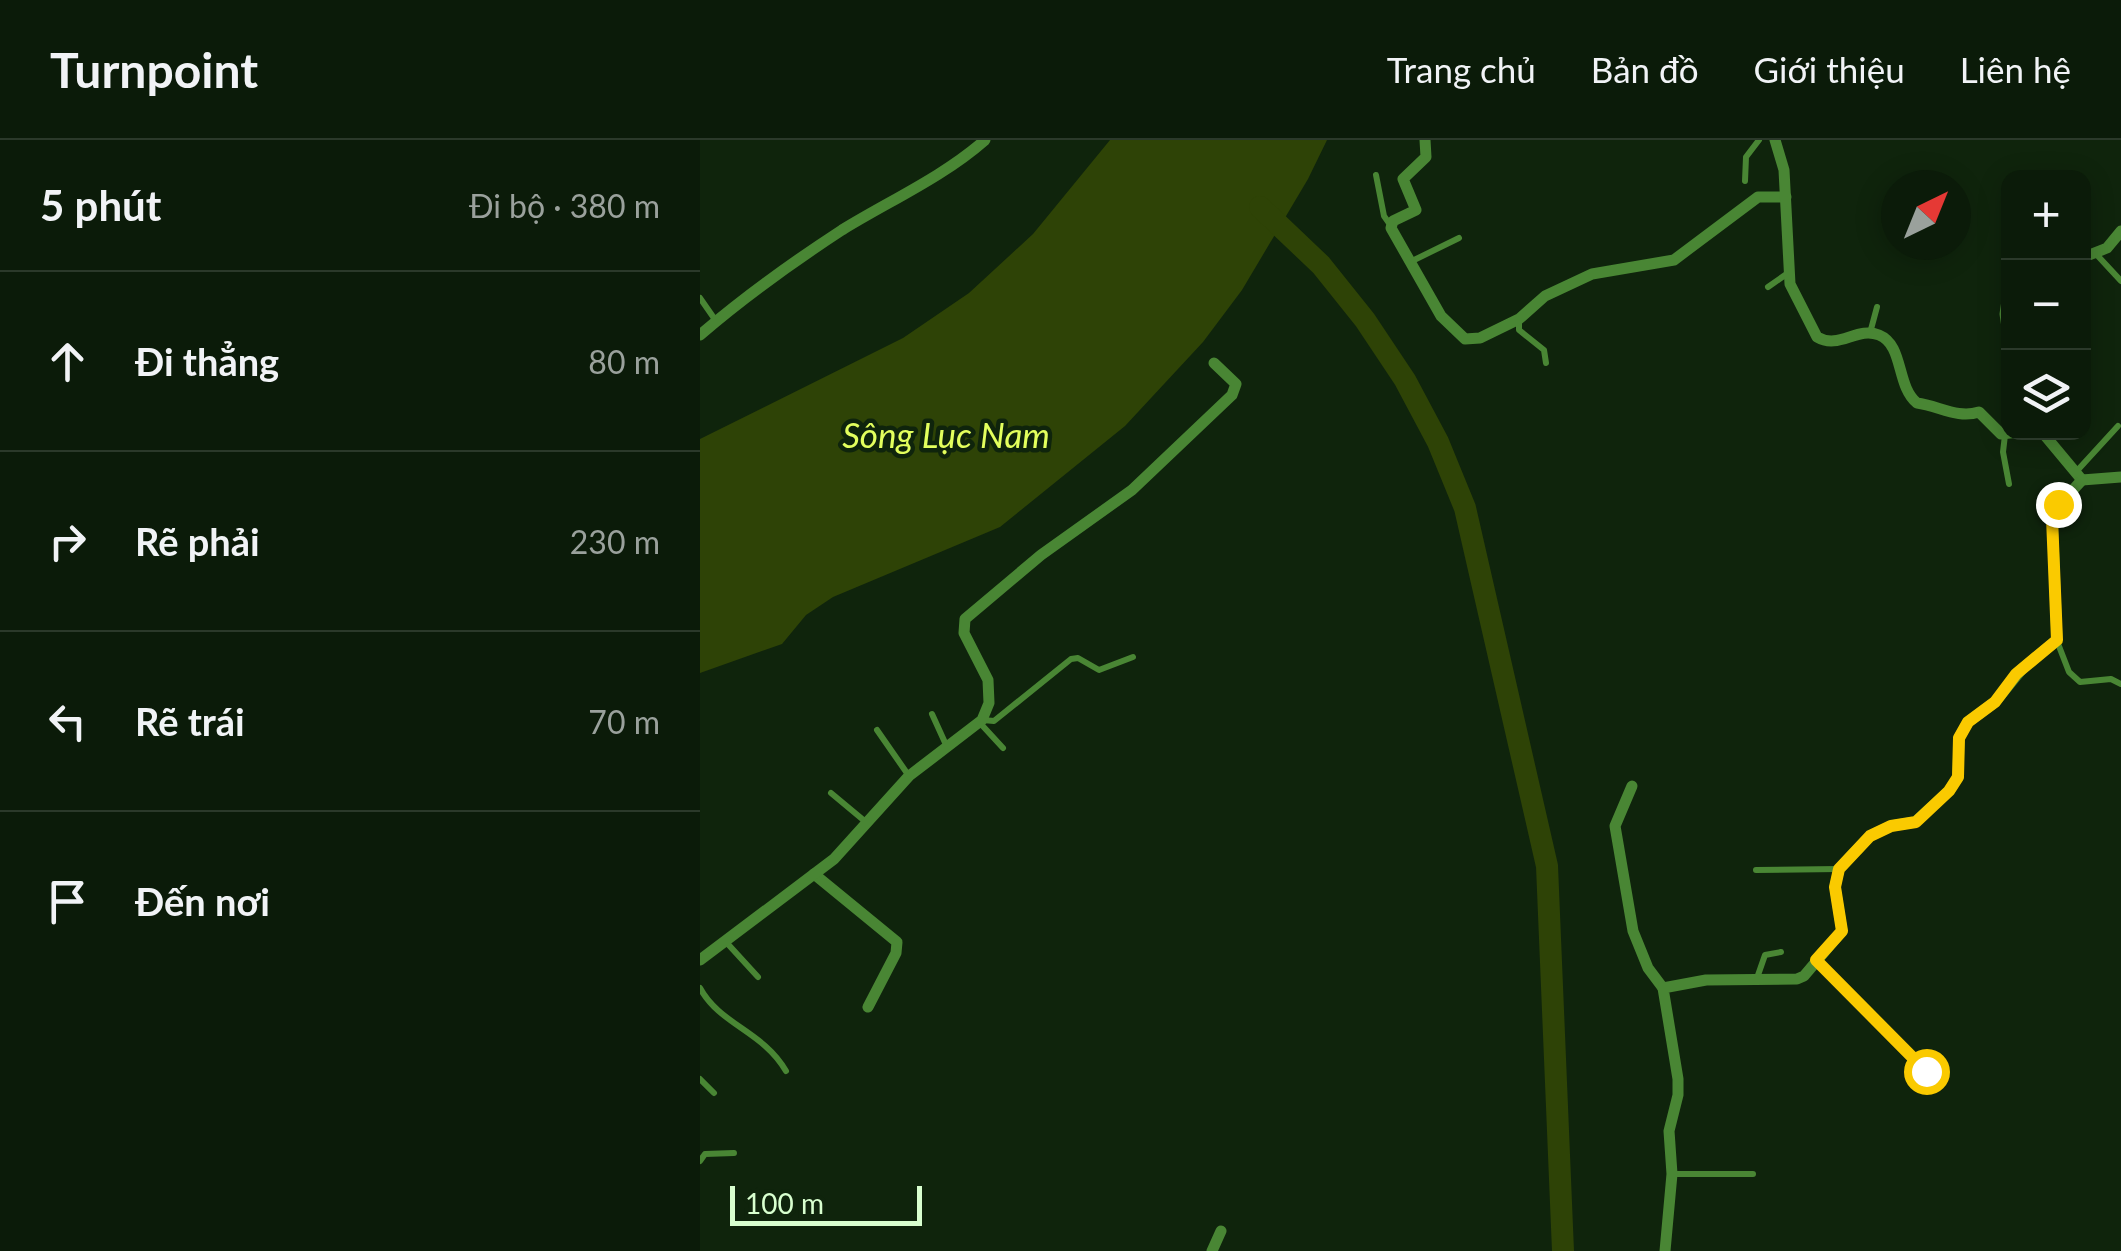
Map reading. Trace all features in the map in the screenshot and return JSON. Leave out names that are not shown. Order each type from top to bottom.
[{"type":"street","points":[[700,336],[841,231],[912,190],[985,140]]},
{"type":"street","points":[[1425,140],[1426,157],[1403,180],[1416,210],[1391,226],[1441,316],[1465,339],[1480,338],[1519,320],[1546,296],[1592,274],[1662,264],[1681,257],[1758,197],[1786,197]]},
{"type":"street","points":[[1775,140],[1784,170],[1789,272],[1794,294],[1817,337],[1838,343],[1870,333],[1880,336],[1891,345],[1904,388],[1916,404],[1934,405],[1963,416],[1980,412],[2001,431]]},
{"type":"street","points":[[2091,256],[2107,248],[2121,231]]},
{"type":"street","points":[[700,960],[844,850],[908,776],[981,721],[988,702],[988,680],[964,634],[964,618],[1132,490],[1232,396],[1236,384],[1214,363]]},
{"type":"street","points":[[2048,440],[2078,477]]},
{"type":"street","points":[[2078,477],[2121,477]]},
{"type":"street","points":[[1663,988],[1706,980],[1797,979],[1804,976],[1842,931],[1835,887],[1839,869],[1870,836],[1891,826],[1916,822],[1949,791],[1958,777],[1959,738],[1968,722],[1995,702],[2016,674],[2057,640],[2052,513],[2078,477]]},
{"type":"street","points":[[1632,786],[1614,826],[1633,932],[1648,968],[1663,988],[1678,1066],[1678,1096],[1670,1131],[1672,1174],[1665,1251]]},
{"type":"street","points":[[814,874],[896,942],[896,952],[868,1007]]},
{"type":"street","points":[[1212,1251],[1222,1231]]},
{"type":"lane","points":[[1745,182],[1746,157],[1760,140]]},
{"type":"lane","points":[[1376,175],[1384,216],[1391,226]]},
{"type":"lane","points":[[1408,262],[1459,238]]},
{"type":"lane","points":[[2091,257],[2121,281]]},
{"type":"lane","points":[[1768,287],[1789,272]]},
{"type":"lane","points":[[700,298],[716,321]]},
{"type":"lane","points":[[1870,333],[1877,308]]},
{"type":"lane","points":[[1519,320],[1520,330],[1544,350],[1546,363]]},
{"type":"lane","points":[[2078,477],[2118,426]]},
{"type":"lane","points":[[2004,440],[2009,484]]},
{"type":"lane","points":[[2057,640],[2069,672],[2080,682],[2111,679],[2121,684]]},
{"type":"lane","points":[[981,721],[994,721],[1071,659],[1078,658],[1100,670],[1133,656]]},
{"type":"lane","points":[[932,714],[947,746]]},
{"type":"lane","points":[[981,721],[1003,748]]},
{"type":"lane","points":[[877,730],[908,776]]},
{"type":"lane","points":[[830,793],[868,823]]},
{"type":"lane","points":[[1756,870],[1839,869]]},
{"type":"lane","points":[[725,941],[758,977]]},
{"type":"lane","points":[[1757,979],[1765,954],[1781,952]]},
{"type":"lane","points":[[1816,960],[1914,1061],[1940,1075]]},
{"type":"lane","points":[[700,988],[718,1011],[763,1041],[786,1071]]},
{"type":"lane","points":[[700,1078],[714,1093]]},
{"type":"lane","points":[[700,1161],[705,1154],[734,1153]]},
{"type":"lane","points":[[1672,1174],[1753,1174]]},
{"type":"water","name":"Sông Lục Nam","points":[[1110,140],[1327,140],[1242,290],[1203,342],[1125,426],[1000,527],[833,597],[806,615],[782,644],[700,673],[700,439],[903,338],[969,293],[1033,234]]},
{"type":"waterway","points":[[1260,207],[1321,265],[1365,320],[1405,380],[1438,442],[1465,508],[1547,866],[1563,1251]]},
{"type":"route","points":[[1926,1071],[1816,960],[1842,931],[1835,880],[1843,863],[1870,836],[1891,826],[1916,822],[1949,791],[1958,777],[1959,738],[1968,722],[1995,702],[2016,674],[2057,640],[2052,518],[2058,504]]}]
